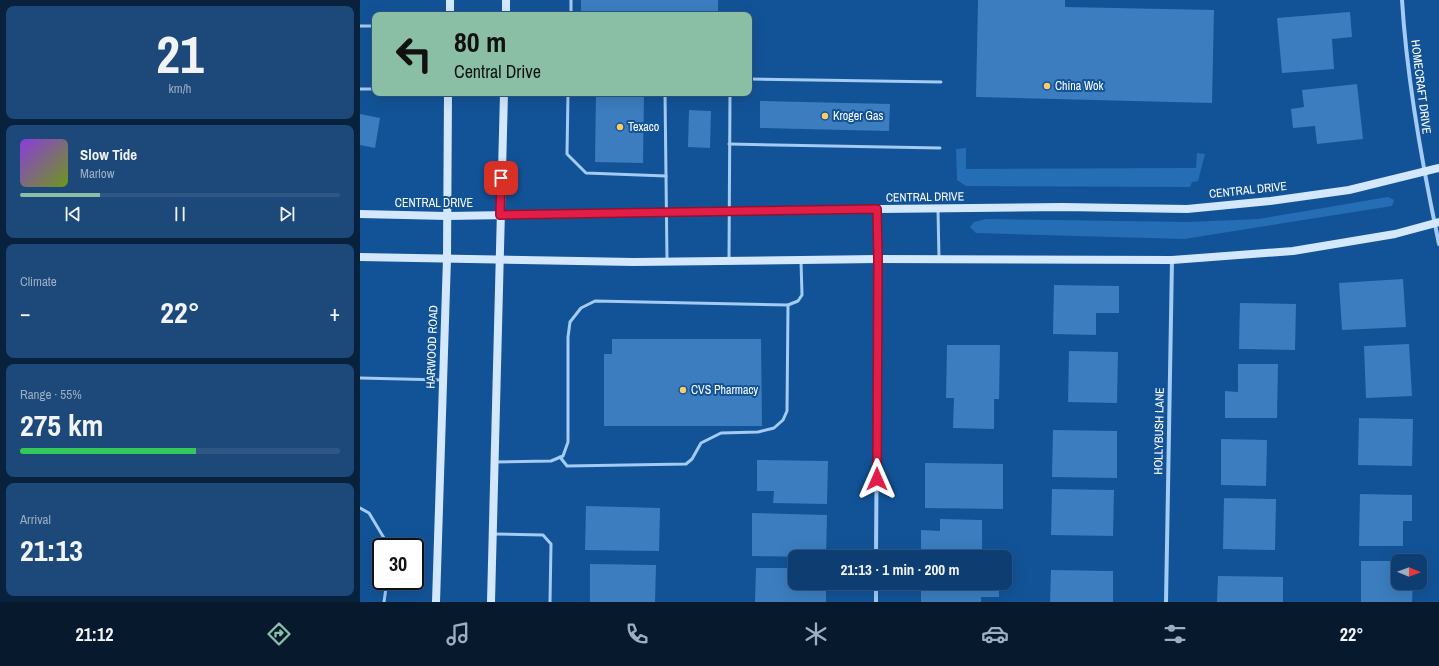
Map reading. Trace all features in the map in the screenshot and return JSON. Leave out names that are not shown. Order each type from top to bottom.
[{"type":"main road","points":[[450,0],[450,12]]},
{"type":"main road","points":[[506,0],[506,12]]},
{"type":"main road","name":"HARWOOD ROAD","points":[[436,602],[447,258],[448,96]]},
{"type":"main road","points":[[491,602],[504,96]]},
{"type":"main road","name":"CENTRAL DRIVE","points":[[360,214],[447,216],[1062,207],[1186,209],[1270,201],[1349,190],[1439,168]]},
{"type":"main road","points":[[360,257],[668,261],[878,259],[1172,260],[1294,251],[1395,234],[1437,223]]},
{"type":"street","name":"HOMECRAFT DRIVE","points":[[1402,0],[1403,25],[1418,142],[1437,223],[1439,244]]},
{"type":"street","points":[[876,550],[877,209]]},
{"type":"street","name":"HOLLYBUSH LANE","points":[[1166,602],[1172,260]]},
{"type":"street","points":[[876,590],[876,602]]},
{"type":"lane","points":[[571,0],[571,12]]},
{"type":"lane","points":[[360,26],[372,26]]},
{"type":"lane","points":[[752,79],[941,82]]},
{"type":"lane","points":[[360,89],[372,89]]},
{"type":"lane","points":[[568,96],[567,154],[586,173],[666,176]]},
{"type":"lane","points":[[665,96],[668,261]]},
{"type":"lane","points":[[729,261],[730,96]]},
{"type":"lane","points":[[729,144],[940,148]]},
{"type":"lane","points":[[938,208],[939,259]]},
{"type":"lane","points":[[494,462],[533,462],[551,460],[563,456],[568,442],[568,337],[570,322],[581,308],[595,301],[788,305],[798,301],[802,295],[801,260]]},
{"type":"lane","points":[[560,457],[567,466],[686,464],[692,459],[701,443],[721,434],[758,432],[774,428],[783,420],[787,411],[788,305]]},
{"type":"lane","points":[[360,378],[443,380]]},
{"type":"lane","points":[[360,508],[369,513],[384,538]]},
{"type":"lane","points":[[492,534],[543,535],[551,544],[550,602]]},
{"type":"lane","points":[[384,602],[386,590]]},
{"type":"shaded area","points":[[966,148],[966,169],[1196,168],[1197,153],[1205,154],[1198,181],[1192,182],[1190,187],[966,186],[957,180],[956,149]]},
{"type":"shaded area","points":[[1388,197],[1394,200],[1392,206],[1184,239],[976,233],[970,227],[974,222],[986,219],[1187,222],[1259,219]]},
{"type":"building","points":[[581,0],[718,0],[718,12],[581,12]]},
{"type":"building","points":[[978,0],[1065,0],[1065,7],[1214,10],[1212,103],[976,97]]},
{"type":"building","points":[[1350,12],[1352,37],[1332,39],[1334,69],[1282,73],[1277,18]]},
{"type":"building","points":[[1357,84],[1363,139],[1317,144],[1315,126],[1293,128],[1291,109],[1304,107],[1302,90]]},
{"type":"building","name":"Texaco","points":[[596,96],[644,96],[643,163],[595,162]]},
{"type":"building","name":"Kroger Gas","points":[[760,101],[890,104],[889,131],[760,128]]},
{"type":"building","points":[[689,110],[711,111],[710,148],[688,147]]},
{"type":"building","points":[[360,114],[380,118],[375,148],[360,145]]},
{"type":"building","points":[[1403,279],[1406,327],[1342,330],[1339,283]]},
{"type":"building","points":[[1054,285],[1119,286],[1119,313],[1096,313],[1096,335],[1053,334]]},
{"type":"building","points":[[1240,303],[1296,304],[1295,350],[1239,349]]},
{"type":"building","name":"CVS Pharmacy","points":[[612,339],[761,339],[762,426],[604,426],[604,354],[612,354]]},
{"type":"building","points":[[1409,344],[1412,396],[1366,398],[1364,346]]},
{"type":"building","points":[[947,345],[1000,345],[999,399],[994,399],[994,429],[953,428],[954,398],[946,398]]},
{"type":"building","points":[[1069,351],[1118,352],[1117,403],[1068,402]]},
{"type":"building","points":[[1238,364],[1278,364],[1277,418],[1225,418],[1225,391],[1238,392]]},
{"type":"building","points":[[1359,418],[1413,419],[1412,466],[1358,465]]},
{"type":"building","points":[[1053,430],[1117,431],[1117,478],[1052,477]]},
{"type":"building","points":[[1221,439],[1267,440],[1266,486],[1221,485]]},
{"type":"building","points":[[757,460],[828,461],[827,504],[773,503],[774,491],[757,491]]},
{"type":"building","points":[[925,463],[1003,464],[1003,509],[925,508]]},
{"type":"building","points":[[1052,489],[1114,490],[1113,536],[1051,535]]},
{"type":"building","points":[[1360,494],[1412,495],[1412,521],[1403,521],[1403,546],[1359,546]]},
{"type":"building","points":[[1224,498],[1276,499],[1275,550],[1223,549]]},
{"type":"building","points":[[586,506],[660,508],[659,551],[585,550]]},
{"type":"building","points":[[752,513],[827,515],[826,550],[788,550],[788,556],[752,556]]},
{"type":"building","points":[[940,519],[982,520],[982,550],[921,550],[921,530],[940,531]]},
{"type":"building","points":[[1361,561],[1391,561],[1391,590],[1413,590],[1412,602],[1361,602]]},
{"type":"building","points":[[590,564],[656,565],[655,602],[590,602]]},
{"type":"building","points":[[756,568],[788,568],[788,590],[826,590],[826,602],[755,602]]},
{"type":"building","points":[[1051,570],[1113,571],[1113,602],[1050,602]]},
{"type":"building","points":[[1218,576],[1283,577],[1283,602],[1217,602]]},
{"type":"building","points":[[921,590],[999,590],[999,597],[981,597],[981,602],[921,602]]},
{"type":"place","name":"China Wok","points":[[1047,86]]},
{"type":"place","name":"Kroger Gas","points":[[825,116]]},
{"type":"place","name":"Texaco","points":[[620,127]]},
{"type":"place","name":"CVS Pharmacy","points":[[683,390]]},
{"type":"route","points":[[501,178],[500,215],[877,209],[877,479]]}]
